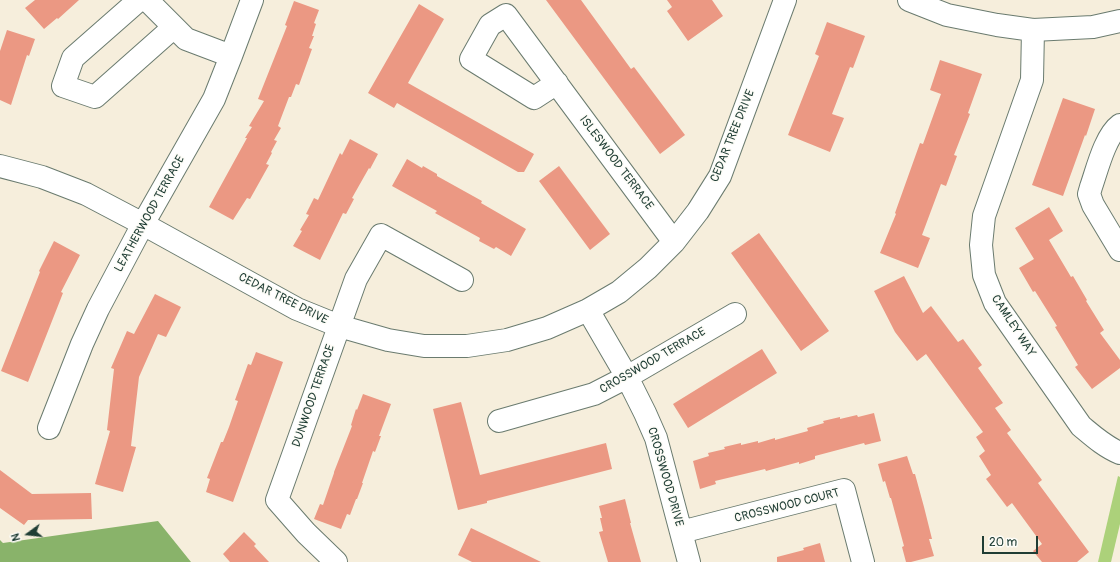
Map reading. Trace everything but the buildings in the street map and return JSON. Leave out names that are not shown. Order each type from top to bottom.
[{"type":"street","points":[[139,0],[73,58],[63,86],[95,97],[174,27]]},
{"type":"street","points":[[147,0],[186,39],[231,56]]},
{"type":"street","name":"LEATHERWOOD TERRACE","points":[[49,428],[82,344],[98,309],[143,224],[214,98],[252,0]]},
{"type":"street","name":"CEDAR TREE DRIVE","points":[[0,166],[42,177],[86,194],[297,308],[339,326],[388,340],[424,346],[467,346],[507,340],[547,328],[588,310],[619,292],[648,268],[674,242],[698,211],[720,176],[785,0]]},
{"type":"street","points":[[909,0],[947,15],[997,25],[1033,30],[1093,27],[1120,21]]},
{"type":"street","name":"CAMLEY WAY","points":[[1033,30],[1032,80],[984,216],[980,245],[984,274],[995,303],[1081,426],[1111,449],[1120,453]]},
{"type":"street","name":"ISLESWOOD TERRACE","points":[[557,83],[674,242]]},
{"type":"street","points":[[1120,125],[1114,130],[1107,142],[1090,187],[1089,194],[1093,205],[1120,250]]},
{"type":"street","name":"DUNWOOD TERRACE","points":[[336,562],[306,533],[278,500],[356,279],[382,235],[462,280]]},
{"type":"street","name":"CROSSWOOD DRIVE","points":[[588,310],[627,378],[645,412],[656,438],[689,562]]},
{"type":"street","name":"CROSSWOOD TERRACE","points":[[498,421],[594,394],[627,378],[735,314]]},
{"type":"street","name":"CROSSWOOD COURT","points":[[681,532],[844,490],[863,562]]},
{"type":"green space","points":[[1118,476],[1120,477],[1120,524],[1111,562],[1098,562]]},
{"type":"green space","points":[[158,521],[191,562],[0,562],[0,540],[3,543]]}]
